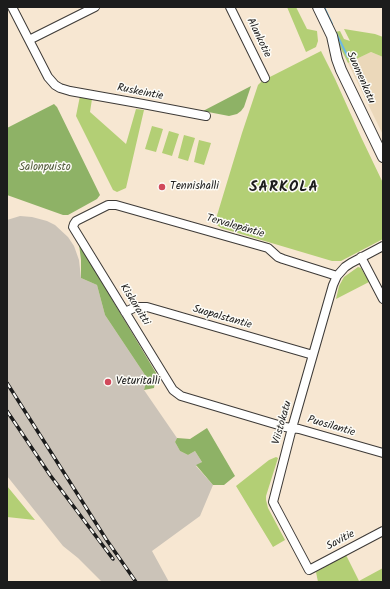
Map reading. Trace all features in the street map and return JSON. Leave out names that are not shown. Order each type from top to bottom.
[{"type":"street","points":[[30,40],[95,7]]},
{"type":"street","name":"Alankotie","points":[[230,7],[265,78]]},
{"type":"street","name":"Suomenkatu","points":[[318,7],[332,36],[341,70],[383,158]]},
{"type":"street","name":"Ruskeintie","points":[[11,10],[30,40],[51,81],[60,88],[206,116]]},
{"type":"street","name":"Tervalepäntie","points":[[74,224],[108,205],[116,205],[268,248],[278,257],[337,276]]},
{"type":"street","name":"Kiskoraitti","points":[[74,224],[73,227],[75,231],[173,390],[181,396]]},
{"type":"street","points":[[337,276],[345,267],[383,246]]},
{"type":"street","points":[[361,257],[383,299]]},
{"type":"street","name":"Viistokatu","points":[[309,570],[273,502],[292,428],[333,285],[337,276]]},
{"type":"street","name":"Suopalstantie","points":[[125,312],[136,307],[147,308],[313,355]]},
{"type":"street","name":"Puosilantie","points":[[181,396],[278,425],[383,453]]},
{"type":"street","name":"Savitie","points":[[309,570],[383,531]]},
{"type":"shaded area","points":[[371,52],[383,57],[383,135],[348,63]]},
{"type":"shaded area","points":[[20,216],[32,217],[47,221],[55,225],[68,237],[74,246],[79,260],[81,278],[97,285],[105,315],[147,378],[144,390],[177,438],[175,442],[180,451],[188,455],[195,451],[202,462],[196,466],[213,485],[200,516],[152,551],[169,582],[102,582],[78,558],[63,546],[7,476],[7,220]]},
{"type":"green space","points":[[287,7],[296,7],[307,29],[317,31],[318,41],[316,47],[306,52]]},
{"type":"green space","points":[[344,29],[375,34],[383,37],[383,57],[371,52],[348,63],[335,32],[340,31],[344,39],[350,41]]},
{"type":"green space","points":[[321,51],[383,183],[383,239],[341,261],[332,261],[221,228],[215,222],[258,85],[262,81]]},
{"type":"green space","points":[[251,86],[244,107],[237,114],[229,116],[203,111]]},
{"type":"green space","points":[[80,96],[92,99],[90,112],[126,144],[136,109],[144,110],[126,188],[117,192],[113,190],[76,116]]},
{"type":"green space","name":"Salonpuisto","points":[[54,104],[57,107],[100,195],[97,199],[68,215],[63,215],[7,195],[7,128]]},
{"type":"green space","points":[[152,126],[163,129],[156,152],[145,149]]},
{"type":"green space","points":[[169,131],[179,134],[172,156],[162,153]]},
{"type":"green space","points":[[184,135],[195,138],[188,161],[178,158]]},
{"type":"green space","points":[[199,140],[211,143],[204,165],[194,162]]},
{"type":"green space","points":[[79,244],[156,373],[154,388],[144,390],[147,378],[105,315],[97,285],[81,278]]},
{"type":"green space","points":[[358,267],[361,268],[369,282],[336,299],[339,286],[344,277]]},
{"type":"green space","points":[[207,428],[235,476],[224,485],[213,485],[196,465],[202,462],[195,451],[188,455],[180,451],[175,442],[177,438],[190,439]]},
{"type":"green space","points":[[276,457],[278,458],[266,500],[268,508],[285,540],[273,547],[236,486],[269,460]]},
{"type":"green space","points":[[7,486],[35,520],[7,517]]},
{"type":"green space","points":[[346,555],[359,581],[383,568],[383,582],[318,582],[316,572]]},
{"type":"waterway","points":[[324,7],[332,24]]},
{"type":"waterway","points":[[336,33],[348,57]]},
{"type":"railway","points":[[7,383],[106,539],[136,582]]},
{"type":"railway","points":[[7,411],[50,475],[113,559]]},
{"type":"place","name":"Tennishalli","points":[[162,187]]},
{"type":"place","name":"Veturitalli","points":[[108,382]]},
{"type":"district","name":"SARKOLA","points":[[284,188]]}]
